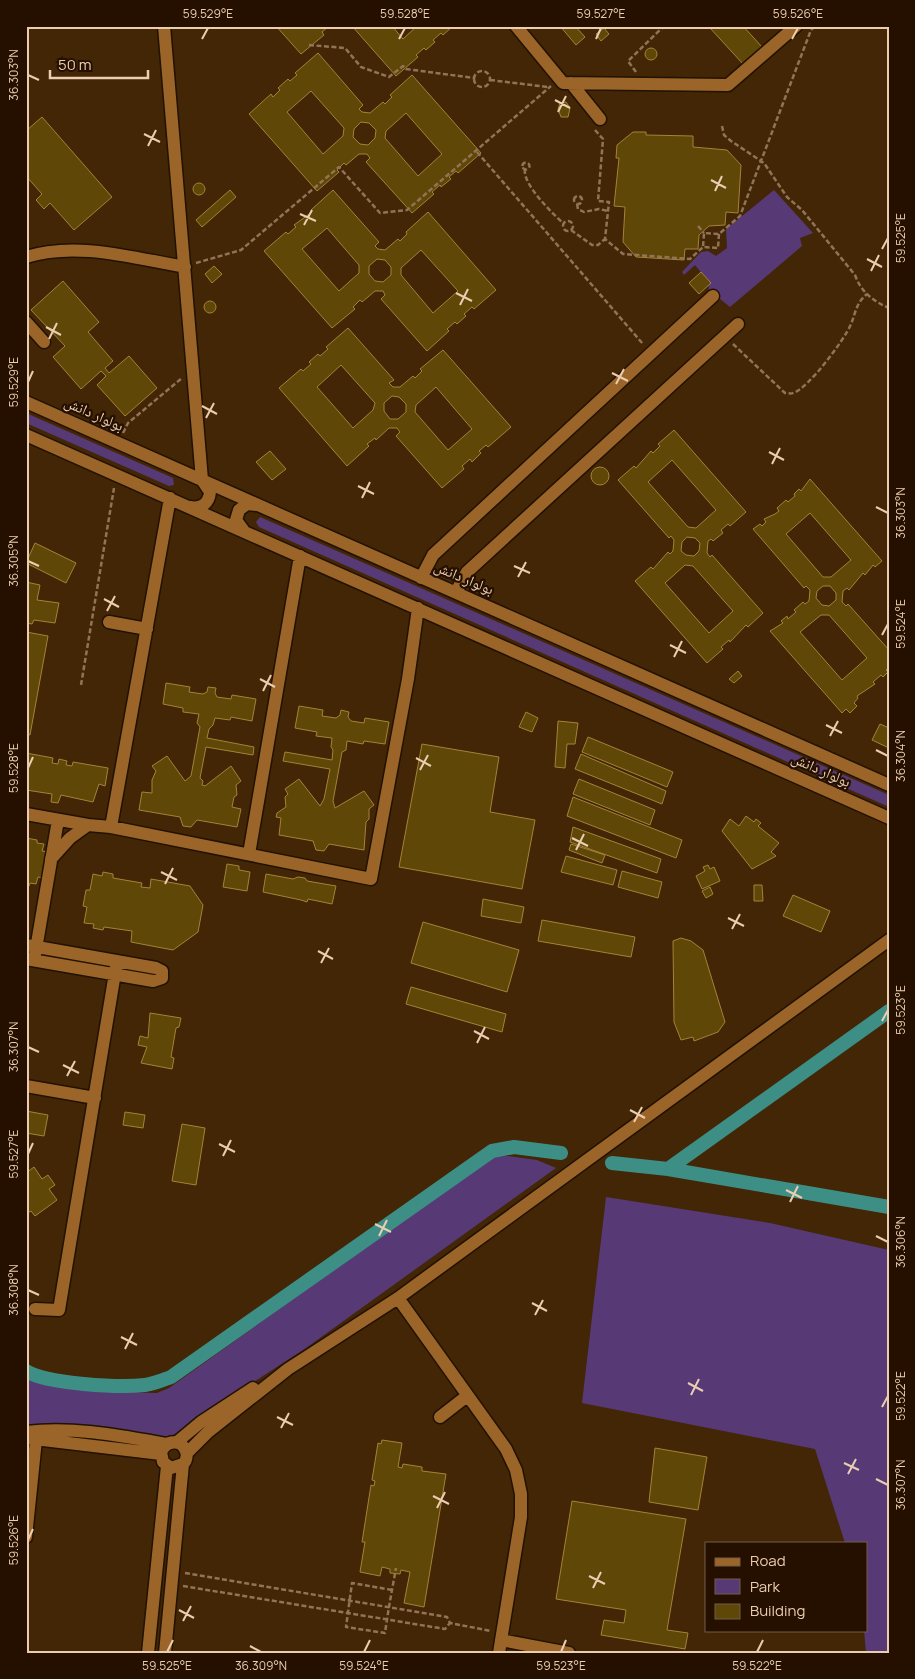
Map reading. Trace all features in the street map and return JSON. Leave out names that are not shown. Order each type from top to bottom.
[{"type":"street","points":[[164,26],[202,480],[206,482],[210,492],[208,502],[199,507],[188,506]]},
{"type":"street","points":[[516,26],[562,83],[728,85],[796,26]]},
{"type":"street","points":[[571,82],[597,124]]},
{"type":"street","points":[[26,257],[46,250],[95,251],[184,267]]},
{"type":"street","points":[[421,578],[433,555],[713,296]]},
{"type":"street","points":[[26,322],[44,342]]},
{"type":"street","points":[[456,592],[467,572],[738,324]]},
{"type":"street","name":"بولوار دانش","points":[[26,402],[889,785]]},
{"type":"street","name":"بولوار دانش","points":[[26,435],[889,818]]},
{"type":"street","points":[[111,827],[170,498]]},
{"type":"street","points":[[245,532],[238,525],[237,514],[247,504],[257,505]]},
{"type":"street","points":[[249,854],[300,556]]},
{"type":"street","points":[[26,814],[88,825],[111,827],[371,879],[413,680],[418,608]]},
{"type":"street","points":[[109,622],[147,629]]},
{"type":"street","points":[[31,946],[156,968],[162,971],[163,974],[162,978],[153,981],[30,960],[31,946],[58,820]]},
{"type":"street","points":[[51,859],[70,838],[88,825]]},
{"type":"street","points":[[148,1653],[168,1452],[209,1416],[250,1389],[288,1369],[398,1298],[889,940]]},
{"type":"street","points":[[35,1308],[59,1310],[118,961]]},
{"type":"street","points":[[26,1086],[94,1098]]},
{"type":"street","points":[[398,1298],[506,1449],[516,1470],[521,1494],[521,1517],[501,1642],[570,1653]]},
{"type":"street","points":[[168,1452],[177,1468],[208,1432],[288,1369]]},
{"type":"street","points":[[440,1417],[467,1396]]},
{"type":"street","points":[[26,1537],[29,1437],[168,1452],[182,1444],[185,1458],[172,1570],[165,1653]]},
{"type":"path","points":[[641,77],[628,61],[664,26]]},
{"type":"path","points":[[704,233],[719,234],[740,216],[811,30],[815,26]]},
{"type":"path","points":[[309,45],[346,48],[361,67],[390,77],[403,66],[406,69],[474,78],[481,72],[487,74],[490,80]]},
{"type":"path","points":[[474,78],[476,84],[483,87],[490,80]]},
{"type":"path","points":[[184,267],[242,250],[339,167],[380,213],[406,210],[476,152],[548,88],[490,80]]},
{"type":"path","points":[[524,169],[524,176],[548,209],[564,224],[564,229],[571,230],[592,245],[598,245],[605,239],[609,202],[598,201],[602,139],[597,124]]},
{"type":"path","points":[[722,126],[724,135],[760,160],[787,197],[802,210],[838,254],[855,276],[859,287],[889,308]]},
{"type":"path","points":[[476,152],[651,352]]},
{"type":"path","points":[[577,204],[584,212],[599,209],[608,211]]},
{"type":"path","points":[[564,224],[567,221],[573,224],[571,230]]},
{"type":"path","points":[[605,239],[623,254],[690,259],[703,247],[704,233],[698,226]]},
{"type":"path","points":[[703,247],[718,248],[719,234]]},
{"type":"path","points":[[726,336],[785,393],[793,393],[802,388],[836,350],[851,324],[859,301],[867,294]]},
{"type":"path","points":[[119,443],[128,423],[173,385]]},
{"type":"path","points":[[80,685],[114,488]]},
{"type":"path","points":[[392,1590],[352,1583],[346,1627],[385,1633],[396,1568]]},
{"type":"path","points":[[172,1570],[447,1617],[450,1623],[501,1642]]},
{"type":"path","points":[[171,1584],[445,1629],[450,1623]]},
{"type":"green space","points":[[774,190],[813,233],[800,238],[802,246],[730,307],[709,290],[708,281],[695,265],[684,275],[682,272],[701,252],[708,251],[716,256],[727,248],[726,229]]},
{"type":"green space","points":[[26,413],[173,478],[174,485],[169,486],[26,423]]},
{"type":"green space","points":[[260,517],[889,795],[889,807],[259,527],[256,522]]},
{"type":"green space","points":[[500,1155],[537,1160],[556,1168],[306,1348],[223,1402],[172,1439],[26,1427],[26,1375],[39,1383],[119,1392],[157,1393],[169,1388],[483,1163]]},
{"type":"green space","points":[[606,1197],[770,1223],[889,1250],[889,1653],[866,1653],[864,1632],[868,1632],[868,1542],[845,1542],[815,1449],[582,1403]]},
{"type":"building","points":[[276,26],[329,26],[322,32],[324,35],[301,54]]},
{"type":"building","points":[[352,26],[392,26],[403,39],[417,26],[453,26],[443,35],[441,33],[433,40],[435,42],[426,50],[424,48],[416,55],[418,57],[396,76]]},
{"type":"building","points":[[560,26],[575,26],[585,37],[576,45]]},
{"type":"building","points":[[713,26],[743,26],[762,47],[743,64],[710,28]]},
{"type":"building","points":[[604,28],[609,34],[601,41],[596,34]]},
{"type":"building","points":[[649,48],[653,48],[657,54],[653,60],[649,60],[645,56],[645,52]]},
{"type":"building","points":[[318,53],[363,105],[359,109],[362,112],[370,113],[383,102],[385,104],[392,97],[390,95],[412,75],[481,153],[458,173],[456,171],[449,177],[451,179],[441,187],[440,185],[432,192],[434,194],[412,213],[366,162],[370,158],[367,154],[359,154],[346,165],[344,163],[337,170],[339,172],[317,191],[249,114],[271,94],[273,97],[280,90],[278,88],[288,79],[290,81],[297,75],[295,73]],"holes":[[[311,91],[344,128],[343,136],[323,154],[287,112]],[[406,113],[442,154],[418,176],[385,138],[386,131]],[[361,122],[369,123],[376,130],[375,138],[368,145],[360,144],[353,137],[354,129]]]},
{"type":"building","points":[[566,102],[570,108],[568,117],[561,117],[558,109],[560,103]]},
{"type":"building","points":[[42,117],[112,197],[74,230],[50,203],[44,209],[36,200],[42,194],[26,176],[26,131]]},
{"type":"building","points":[[633,132],[646,132],[646,135],[693,136],[693,147],[727,150],[741,165],[738,213],[726,212],[725,225],[709,226],[699,235],[698,249],[685,249],[684,260],[636,257],[623,242],[625,207],[614,206],[619,158],[616,158],[617,145]]},
{"type":"building","points":[[197,183],[201,183],[205,189],[201,195],[197,195],[193,191],[193,187]]},
{"type":"building","points":[[230,190],[236,197],[202,227],[196,220]]},
{"type":"building","points":[[333,190],[379,242],[375,246],[378,249],[385,250],[398,239],[400,241],[407,234],[406,232],[428,212],[496,290],[474,309],[472,307],[457,324],[455,322],[447,329],[449,331],[427,351],[381,299],[385,295],[383,291],[375,291],[362,302],[360,300],[353,307],[355,309],[332,328],[264,251],[286,232],[288,234],[296,227],[294,225],[312,212],[311,210]],"holes":[[[327,228],[359,265],[359,273],[339,291],[302,249]],[[421,250],[458,291],[433,313],[401,275],[401,268]],[[377,259],[385,260],[391,267],[391,275],[383,282],[375,281],[369,274],[369,266]]]},
{"type":"building","points":[[214,266],[222,274],[212,283],[205,274]]},
{"type":"building","points":[[701,272],[711,283],[699,294],[689,283]]},
{"type":"building","points":[[63,281],[99,322],[88,332],[113,361],[105,368],[109,373],[129,356],[157,388],[125,416],[97,385],[106,376],[101,371],[81,389],[53,357],[65,346],[31,310]]},
{"type":"building","points":[[208,301],[212,301],[216,307],[212,313],[208,313],[204,309],[204,305]]},
{"type":"building","points":[[348,328],[394,380],[389,383],[393,387],[400,387],[413,376],[415,378],[422,371],[420,369],[443,350],[511,427],[488,447],[486,445],[479,451],[481,453],[472,462],[470,459],[462,466],[464,469],[442,488],[396,436],[400,432],[397,428],[389,428],[376,440],[375,438],[367,444],[369,446],[347,466],[279,388],[301,369],[303,371],[318,354],[320,356],[328,349],[326,347]],"holes":[[[341,365],[375,403],[373,410],[353,428],[317,387]],[[436,387],[472,429],[448,450],[415,412],[416,405]],[[392,396],[399,397],[406,404],[406,412],[398,419],[390,419],[384,411],[384,403]]]},
{"type":"building","points":[[674,430],[746,512],[730,526],[728,524],[721,530],[723,533],[713,541],[711,539],[708,541],[707,553],[710,557],[712,555],[763,613],[748,627],[746,625],[730,642],[729,640],[721,647],[723,649],[707,663],[635,581],[651,567],[653,569],[668,552],[670,554],[673,551],[674,540],[671,536],[669,538],[618,480],[634,466],[636,468],[651,451],[653,453],[660,446],[658,444]],"holes":[[[672,460],[716,510],[696,528],[688,527],[648,482]],[[687,537],[695,538],[700,543],[699,551],[694,556],[686,555],[681,551],[682,542]],[[685,565],[693,566],[733,611],[709,633],[665,583]]]},
{"type":"building","points":[[270,451],[286,469],[272,480],[256,462]]},
{"type":"building","points":[[600,467],[606,470],[609,476],[606,482],[600,485],[594,482],[591,476],[594,470]]},
{"type":"building","points":[[810,479],[882,561],[875,567],[873,565],[865,575],[863,573],[849,590],[847,588],[843,591],[842,602],[846,606],[848,604],[889,650],[889,668],[886,670],[888,672],[883,677],[881,675],[873,682],[875,684],[857,696],[858,698],[854,703],[857,706],[850,713],[846,709],[842,713],[770,631],[783,623],[781,621],[787,616],[788,619],[796,612],[794,610],[803,602],[805,604],[809,601],[810,590],[806,586],[804,588],[753,529],[760,524],[762,526],[766,522],[764,519],[779,511],[777,508],[786,500],[788,502],[795,496],[794,494],[799,489],[801,491]],"holes":[[[810,513],[851,560],[831,577],[823,577],[786,534]],[[823,586],[830,586],[836,593],[836,600],[829,606],[822,605],[816,598],[817,591]],[[821,615],[829,615],[867,658],[842,680],[800,632]]]},
{"type":"building","points":[[35,543],[76,563],[66,583],[26,563]]},
{"type":"building","points":[[26,582],[40,585],[37,600],[59,603],[55,623],[34,620],[32,624],[26,623]]},
{"type":"building","points":[[26,632],[48,636],[30,735],[26,734]]},
{"type":"building","points":[[738,671],[742,676],[734,683],[729,679]]},
{"type":"building","points":[[166,683],[190,687],[189,692],[203,694],[207,692],[208,687],[216,688],[215,693],[217,697],[231,699],[232,695],[256,699],[252,721],[231,717],[230,720],[215,718],[207,738],[254,747],[253,755],[206,747],[200,778],[203,781],[202,785],[205,786],[231,766],[241,781],[236,785],[237,795],[234,797],[232,807],[241,809],[237,827],[197,820],[191,827],[183,826],[180,817],[139,810],[142,792],[152,793],[152,780],[156,771],[152,766],[167,756],[185,781],[191,776],[200,727],[197,723],[199,714],[183,712],[183,708],[163,704]]},
{"type":"building","points":[[299,706],[323,710],[322,716],[336,718],[340,715],[341,710],[349,712],[348,717],[351,721],[364,723],[365,718],[389,722],[385,744],[364,741],[363,744],[347,741],[346,750],[342,752],[333,801],[335,808],[364,791],[374,805],[369,809],[369,819],[366,822],[364,850],[329,844],[324,851],[316,850],[313,841],[279,835],[281,818],[276,817],[277,813],[286,807],[285,797],[288,794],[285,789],[299,779],[320,806],[324,799],[330,769],[283,761],[285,752],[332,760],[332,738],[316,736],[317,732],[295,728]]},
{"type":"building","points":[[526,712],[538,718],[532,732],[519,727]]},
{"type":"building","points":[[558,721],[578,723],[575,744],[567,744],[565,768],[555,767]]},
{"type":"building","points":[[880,724],[889,728],[889,748],[872,740]]},
{"type":"building","points":[[588,737],[673,772],[667,787],[582,752]]},
{"type":"building","points":[[422,744],[499,757],[490,812],[535,820],[522,889],[399,867]]},
{"type":"building","points":[[26,753],[53,758],[52,763],[58,764],[59,759],[67,761],[66,765],[72,766],[73,762],[108,768],[105,786],[99,784],[93,802],[61,795],[58,803],[51,802],[52,794],[26,790]]},
{"type":"building","points":[[581,754],[666,791],[662,804],[575,769]]},
{"type":"building","points":[[579,779],[655,810],[650,825],[573,794]]},
{"type":"building","points":[[573,797],[682,840],[676,858],[567,816]]},
{"type":"building","points":[[746,816],[754,822],[756,819],[761,823],[758,826],[779,843],[771,852],[776,856],[752,869],[722,831],[730,819],[739,826]]},
{"type":"building","points":[[573,827],[661,859],[657,873],[570,842]]},
{"type":"building","points":[[26,838],[37,840],[37,843],[44,844],[42,851],[48,852],[43,878],[38,877],[36,884],[30,883],[29,886],[26,885]]},
{"type":"building","points":[[571,844],[605,855],[602,863],[569,850]]},
{"type":"building","points":[[566,856],[617,870],[613,885],[561,872]]},
{"type":"building","points":[[227,864],[239,866],[239,870],[250,872],[247,891],[223,887]]},
{"type":"building","points":[[708,865],[710,869],[714,867],[720,881],[702,889],[696,876],[705,871],[703,867]]},
{"type":"building","points":[[622,871],[662,882],[658,898],[618,887]]},
{"type":"building","points":[[103,872],[113,874],[113,878],[142,883],[141,887],[150,888],[151,879],[190,886],[203,905],[198,932],[173,950],[131,942],[132,931],[104,927],[103,930],[93,928],[94,924],[84,923],[87,907],[83,906],[86,890],[90,890],[93,874],[102,876]]},
{"type":"building","points":[[266,874],[293,879],[298,877],[305,878],[307,881],[336,886],[332,904],[308,899],[307,902],[263,892]]},
{"type":"building","points":[[754,885],[762,885],[763,901],[754,901]]},
{"type":"building","points":[[710,887],[713,894],[706,898],[702,891]]},
{"type":"building","points":[[793,895],[830,911],[821,932],[783,916]]},
{"type":"building","points":[[483,899],[524,907],[521,923],[481,916]]},
{"type":"building","points":[[542,920],[635,937],[631,957],[538,941]]},
{"type":"building","points":[[423,922],[519,950],[507,992],[411,963]]},
{"type":"building","points":[[681,938],[691,941],[703,950],[725,1022],[718,1032],[694,1041],[693,1037],[681,1040],[674,1022],[673,941]]},
{"type":"building","points":[[411,987],[506,1014],[502,1032],[406,1004]]},
{"type":"building","points":[[150,1013],[181,1018],[179,1027],[176,1028],[171,1057],[174,1058],[172,1069],[141,1063],[147,1047],[138,1045],[140,1036],[148,1038]]},
{"type":"building","points":[[26,1111],[48,1115],[44,1136],[26,1133]]},
{"type":"building","points":[[125,1112],[145,1115],[143,1128],[123,1125]]},
{"type":"building","points":[[182,1124],[205,1128],[196,1185],[172,1181]]},
{"type":"building","points":[[34,1167],[42,1179],[48,1175],[55,1185],[49,1189],[57,1200],[35,1216],[31,1211],[26,1214],[26,1173]]},
{"type":"building","points":[[382,1440],[402,1443],[398,1467],[402,1468],[403,1464],[422,1467],[422,1471],[446,1474],[424,1607],[404,1603],[410,1572],[401,1570],[400,1574],[390,1573],[390,1569],[382,1567],[380,1576],[360,1572],[365,1542],[362,1542],[371,1485],[374,1486],[375,1481],[372,1480],[378,1443],[381,1444]]},
{"type":"building","points":[[655,1448],[707,1457],[698,1510],[649,1502]]},
{"type":"building","points":[[572,1501],[686,1519],[667,1630],[688,1633],[685,1649],[601,1635],[604,1620],[624,1623],[626,1610],[556,1599]]},
{"type":"waterway","points":[[668,1169],[889,1011]]},
{"type":"waterway","points":[[26,1371],[66,1382],[119,1386],[145,1385],[171,1377],[492,1151],[514,1147],[561,1153]]},
{"type":"waterway","points":[[612,1163],[668,1169],[889,1207]]}]
